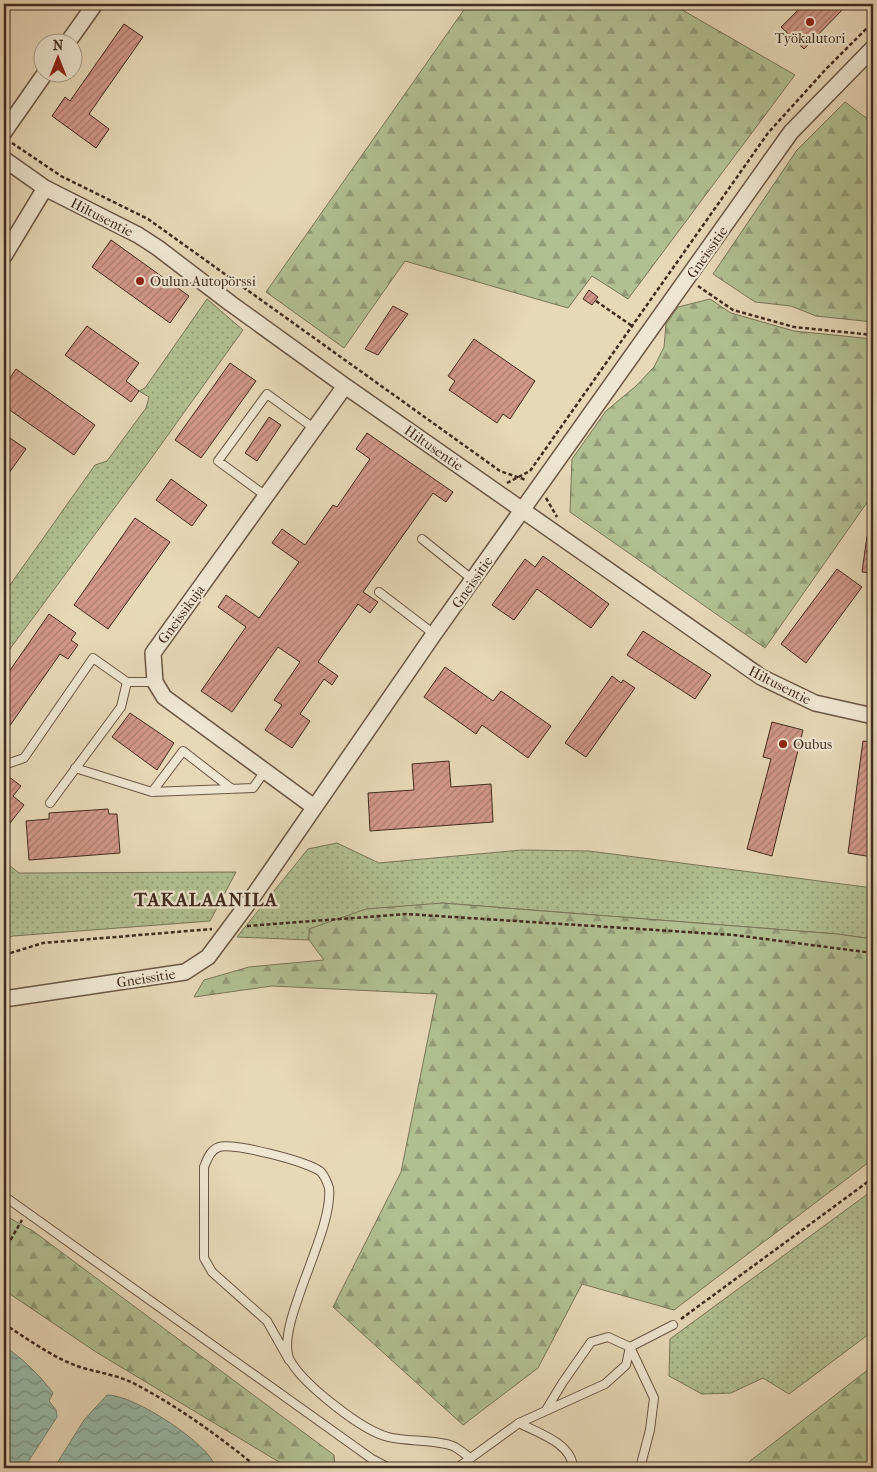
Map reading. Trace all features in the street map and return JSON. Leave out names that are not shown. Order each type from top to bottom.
[{"type":"street","points":[[75,32],[95,4]]},
{"type":"street","name":"Gneissitie","points":[[4,999],[185,972],[208,957],[252,898],[434,634],[791,132],[873,48]]},
{"type":"street","points":[[8,137],[40,82]]},
{"type":"street","name":"Hiltusentie","points":[[4,159],[45,188],[138,235],[158,248],[230,303],[345,386],[760,677],[815,703],[873,716]]},
{"type":"street","points":[[4,256],[45,188]]},
{"type":"street","name":"Gneissikuja","points":[[155,682],[154,653],[345,386]]},
{"type":"street","points":[[155,682],[164,697],[314,808]]},
{"type":"lane","points":[[266,496],[218,460],[267,394],[315,429]]},
{"type":"lane","points":[[422,539],[473,580]]},
{"type":"lane","points":[[379,592],[434,634]]},
{"type":"lane","points":[[4,765],[24,758],[93,658],[127,682],[155,682]]},
{"type":"lane","points":[[50,803],[121,707],[127,682]]},
{"type":"lane","points":[[152,792],[183,751],[232,789]]},
{"type":"lane","points":[[75,768],[152,792],[253,788],[264,771]]},
{"type":"lane","points":[[289,1360],[286,1335],[328,1215],[329,1187],[321,1172],[307,1164],[233,1146],[218,1147],[210,1154],[204,1168],[204,1258],[212,1272],[267,1321],[289,1360],[299,1374],[368,1430],[388,1438],[453,1446],[470,1458]]},
{"type":"lane","points":[[4,1196],[372,1459],[389,1468]]},
{"type":"lane","points":[[630,1347],[673,1325]]},
{"type":"lane","points":[[546,1410],[562,1382],[591,1342],[608,1337],[630,1347],[654,1398],[650,1430],[640,1468]]},
{"type":"lane","points":[[457,1468],[519,1423],[605,1384],[626,1365],[630,1347]]},
{"type":"lane","points":[[519,1423],[564,1448],[572,1461],[573,1468]]},
{"type":"path","points":[[500,494],[508,482],[518,479],[530,471],[768,133],[826,69],[873,22]]},
{"type":"path","points":[[8,137],[61,176],[148,219],[500,471],[528,481],[544,493],[557,518]]},
{"type":"path","points":[[673,267],[732,310],[794,327],[873,335]]},
{"type":"path","points":[[596,302],[632,326]]},
{"type":"path","points":[[272,924],[406,914],[734,935],[873,953]]},
{"type":"path","points":[[4,955],[44,943],[178,932]]},
{"type":"path","points":[[673,1325],[873,1178]]},
{"type":"path","points":[[4,1251],[26,1212]]},
{"type":"path","points":[[4,1324],[54,1355],[80,1367],[112,1374],[134,1383],[186,1414],[258,1468]]},
{"type":"green space","points":[[468,4],[672,4],[795,75],[628,299],[592,276],[568,308],[405,261],[344,348],[266,292]]},
{"type":"green space","points":[[845,102],[873,123],[873,322],[816,316],[791,306],[755,302],[713,274],[797,150]]},
{"type":"green space","points":[[207,299],[243,330],[150,460],[4,657],[4,584],[10,585],[95,465],[107,461],[146,408],[149,397],[139,391],[145,388]]},
{"type":"green space","points":[[710,299],[731,313],[794,331],[873,339],[873,494],[765,648],[570,512],[572,459],[606,411],[636,386],[654,367],[664,347],[666,324],[678,307]]},
{"type":"green space","points":[[337,843],[379,863],[522,850],[589,851],[873,888],[873,939],[837,934],[442,903],[310,929],[309,940],[237,937],[308,849]]},
{"type":"green space","points":[[4,861],[19,873],[236,872],[210,921],[13,936],[4,939]]},
{"type":"green space","points":[[442,903],[837,934],[873,939],[873,1159],[674,1310],[582,1284],[538,1368],[463,1425],[333,1307],[401,1172],[437,994],[272,986],[194,997],[204,980],[249,967],[324,960],[309,940],[309,929],[366,909]]},
{"type":"green space","points":[[873,1190],[873,1331],[789,1394],[763,1378],[731,1393],[702,1394],[669,1376],[670,1339]]},
{"type":"green space","points":[[4,1215],[33,1231],[334,1455],[335,1468],[289,1468],[96,1352],[4,1290]]},
{"type":"green space","points":[[869,1369],[873,1375],[873,1461],[863,1468],[741,1468]]},
{"type":"water","points":[[4,1346],[18,1356],[48,1386],[53,1393],[49,1401],[56,1410],[57,1417],[24,1468],[4,1468]]},
{"type":"water","points":[[107,1395],[134,1403],[169,1422],[200,1446],[211,1458],[216,1468],[54,1468],[84,1420]]},
{"type":"building","points":[[804,4],[848,4],[804,49],[781,27]]},
{"type":"building","points":[[124,24],[143,37],[89,114],[109,129],[96,148],[52,116],[65,97],[70,101]]},
{"type":"building","name":"Oulun Autopörssi","points":[[111,240],[189,296],[170,323],[92,267]]},
{"type":"building","points":[[589,290],[598,297],[592,305],[583,299]]},
{"type":"building","points":[[393,306],[408,314],[378,355],[365,349]]},
{"type":"building","points":[[87,326],[139,363],[126,381],[139,391],[131,402],[65,355]]},
{"type":"building","points":[[474,339],[535,381],[510,419],[503,414],[497,423],[449,390],[455,381],[448,376]]},
{"type":"building","points":[[230,363],[256,381],[201,458],[175,440]]},
{"type":"building","points":[[16,369],[95,425],[74,455],[4,406],[4,387]]},
{"type":"building","points":[[269,417],[281,425],[257,461],[245,453]]},
{"type":"building","points":[[367,433],[453,492],[446,502],[433,493],[363,592],[378,602],[370,613],[358,604],[318,662],[338,676],[332,685],[324,679],[300,714],[310,721],[292,748],[265,730],[282,705],[274,700],[300,662],[278,647],[232,712],[201,691],[246,627],[218,607],[226,595],[259,618],[299,562],[272,543],[282,529],[305,545],[333,505],[337,507],[370,459],[356,449]]},
{"type":"building","points":[[4,434],[26,449],[4,480]]},
{"type":"building","points":[[171,479],[207,505],[192,526],[156,500]]},
{"type":"building","points":[[135,518],[170,542],[108,629],[74,605]]},
{"type":"building","points":[[867,536],[873,536],[873,573],[862,572]]},
{"type":"building","points":[[543,556],[609,604],[591,628],[537,589],[514,620],[492,605],[525,559],[535,567]]},
{"type":"building","points":[[837,569],[862,587],[806,663],[781,644]]},
{"type":"building","points":[[49,614],[76,633],[71,640],[78,645],[68,659],[60,654],[4,734],[4,679]]},
{"type":"building","points":[[643,631],[711,675],[695,699],[627,655]]},
{"type":"building","points":[[445,667],[493,701],[501,691],[551,726],[528,758],[482,725],[476,734],[424,697]]},
{"type":"building","points":[[612,676],[621,683],[623,680],[635,688],[586,757],[565,743]]},
{"type":"building","points":[[130,713],[174,743],[157,770],[112,737]]},
{"type":"building","points":[[772,722],[803,730],[772,856],[747,849],[771,759],[763,757]]},
{"type":"building","points":[[863,741],[873,742],[872,857],[848,853]]},
{"type":"building","points":[[449,761],[451,787],[491,784],[493,822],[370,831],[368,793],[414,790],[412,764]]},
{"type":"building","points":[[4,773],[21,786],[13,796],[24,805],[4,831]]},
{"type":"building","points":[[108,809],[109,814],[117,814],[120,853],[29,860],[26,821],[49,819],[49,813]]},
{"type":"place","name":"Työkalutori","points":[[810,22]]},
{"type":"place","name":"Oulun Autopörssi","points":[[140,281]]},
{"type":"place","name":"Oubus","points":[[783,744]]},
{"type":"district","name":"TAKALAANILA","points":[[206,899]]}]
